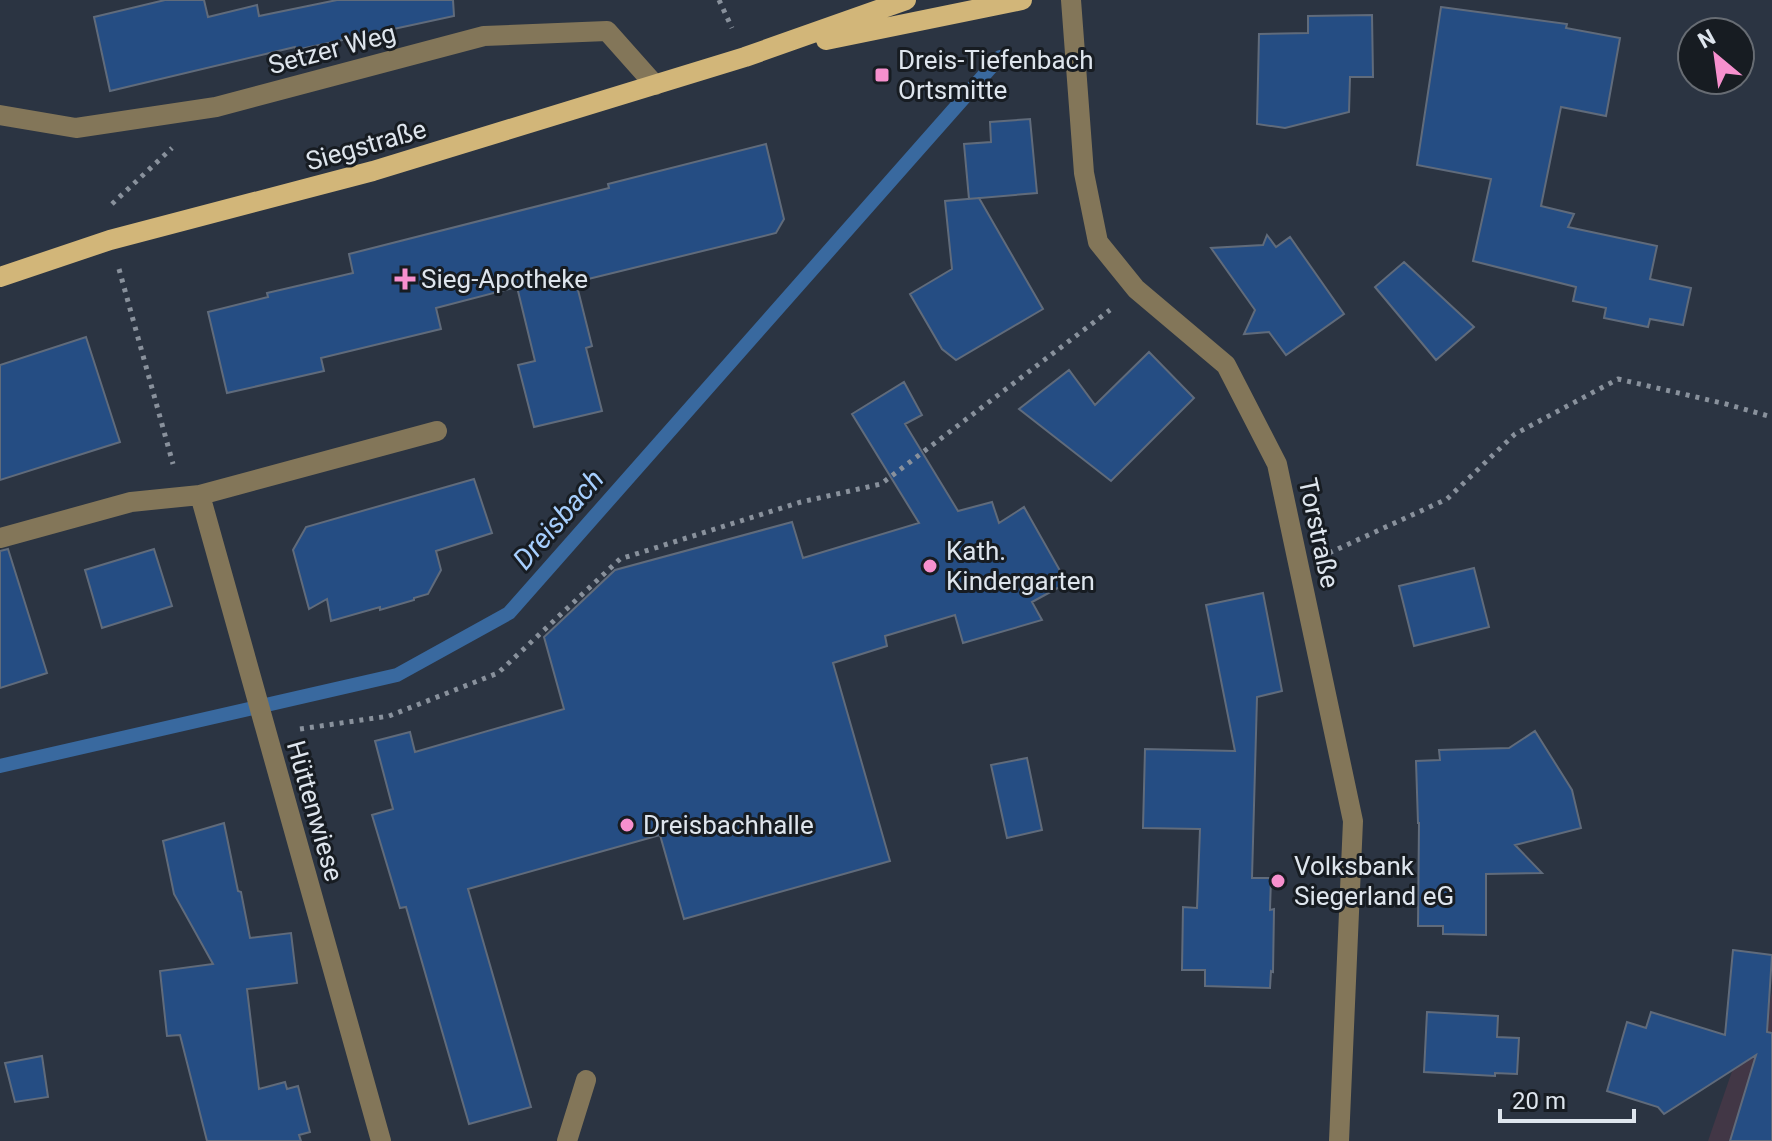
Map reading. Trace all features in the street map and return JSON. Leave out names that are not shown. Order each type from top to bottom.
[{"type":"main road","name":"Siegstraße","points":[[0,277],[110,240],[373,171],[655,85],[906,0]]},
{"type":"main road","name":"Siegstraße","points":[[745,57],[1022,0]]},
{"type":"street","name":"Torstraße","points":[[1071,0],[1084,173],[1098,242],[1136,289],[1226,365],[1277,464],[1353,821],[1339,1141]]},
{"type":"street","name":"Setzer Weg","points":[[0,115],[76,128],[216,107],[484,36],[607,31],[655,85]]},
{"type":"street","points":[[0,538],[131,502],[200,495],[437,431]]},
{"type":"street","name":"Hüttenwiese","points":[[200,495],[381,1141]]},
{"type":"street","points":[[567,1141],[586,1080]]},
{"type":"path","points":[[200,495],[172,462],[110,240],[105,211],[216,107]]},
{"type":"path","points":[[267,735],[389,716],[498,673],[620,559],[801,502],[881,484],[1136,289]]},
{"type":"path","points":[[1299,567],[1447,499],[1515,434],[1618,379],[1772,417]]},
{"type":"shaded area","points":[[1772,992],[1772,1141],[1708,1141],[1750,1019],[1767,1016]]},
{"type":"building","points":[[165,0],[204,0],[208,17],[257,5],[259,16],[337,0],[453,0],[454,16],[296,50],[295,47],[110,91],[94,17]]},
{"type":"building","points":[[1441,7],[1567,24],[1566,28],[1620,38],[1606,116],[1561,107],[1541,206],[1574,214],[1568,227],[1657,246],[1650,279],[1691,288],[1683,325],[1650,319],[1648,327],[1604,318],[1606,308],[1573,301],[1576,287],[1473,261],[1491,179],[1417,165]]},
{"type":"building","points":[[1372,15],[1373,77],[1350,77],[1349,112],[1285,128],[1257,124],[1259,34],[1308,33],[1308,16]]},
{"type":"building","points":[[1030,119],[1037,193],[969,199],[964,144],[991,142],[990,122]]},
{"type":"building","points":[[766,144],[784,219],[776,233],[576,282],[592,346],[586,348],[602,411],[534,427],[518,365],[535,361],[517,287],[436,308],[441,329],[321,358],[324,371],[227,393],[208,312],[268,297],[267,293],[353,273],[349,254],[609,188],[608,184]]},
{"type":"building","points":[[979,198],[1043,309],[956,360],[942,349],[910,294],[952,269],[945,201]]},
{"type":"building","points":[[1267,235],[1276,247],[1290,237],[1344,314],[1286,355],[1269,332],[1244,334],[1255,310],[1211,248],[1263,245]]},
{"type":"building","points":[[1404,262],[1474,327],[1436,360],[1375,287]]},
{"type":"building","points":[[86,337],[120,442],[0,480],[0,365]]},
{"type":"building","points":[[1149,352],[1194,398],[1111,481],[1019,409],[1069,370],[1095,405]]},
{"type":"building","name":"Dreisbachhalle","points":[[904,382],[922,415],[905,424],[958,511],[992,502],[999,523],[1024,507],[1067,583],[1032,602],[1042,620],[963,643],[955,615],[885,636],[887,646],[833,663],[890,861],[684,919],[660,835],[468,889],[531,1107],[469,1124],[406,907],[400,908],[372,815],[393,809],[375,741],[410,732],[415,752],[564,709],[544,637],[615,570],[792,522],[803,558],[919,523],[852,414]]},
{"type":"building","points":[[474,479],[492,533],[436,551],[441,570],[428,594],[380,610],[380,607],[331,621],[327,599],[309,609],[293,550],[306,527]]},
{"type":"building","points":[[8,549],[47,673],[0,688],[0,551]]},
{"type":"building","points":[[154,549],[172,606],[102,628],[85,570]]},
{"type":"building","points":[[1474,568],[1489,627],[1414,646],[1399,586]]},
{"type":"building","points":[[1263,593],[1282,691],[1257,697],[1252,878],[1271,878],[1273,972],[1270,988],[1205,986],[1205,970],[1182,970],[1183,907],[1197,908],[1200,829],[1143,828],[1145,749],[1235,751],[1206,605]]},
{"type":"building","points":[[1535,731],[1572,790],[1581,828],[1515,845],[1542,873],[1486,874],[1486,935],[1443,934],[1443,926],[1418,926],[1416,761],[1440,760],[1439,750],[1509,748]]},
{"type":"building","points":[[1027,758],[1042,830],[1007,838],[991,765]]},
{"type":"building","points":[[224,823],[250,938],[291,933],[297,983],[247,989],[259,1089],[285,1082],[287,1089],[298,1086],[310,1132],[299,1135],[301,1141],[207,1141],[180,1035],[167,1036],[160,971],[213,964],[174,894],[163,841]]},
{"type":"building","points":[[1733,950],[1772,955],[1767,1032],[1772,1033],[1772,1141],[1730,1141],[1756,1055],[1664,1114],[1658,1107],[1607,1091],[1627,1022],[1646,1028],[1651,1012],[1725,1035]]},
{"type":"building","points":[[1427,1012],[1498,1016],[1497,1037],[1519,1038],[1517,1074],[1495,1073],[1495,1076],[1424,1072]]},
{"type":"building","points":[[42,1056],[48,1097],[15,1102],[5,1063]]},
{"type":"waterway","name":"Dreisbach","points":[[0,766],[397,675],[509,613],[1000,57]]},
{"type":"place","name":"Dreis-Tiefenbach Ortsmitte","points":[[882,75]]},
{"type":"place","name":"Sieg-Apotheke","points":[[405,279]]},
{"type":"place","name":"Kath. Kindergarten","points":[[930,566]]},
{"type":"place","name":"Dreisbachhalle","points":[[627,825]]},
{"type":"place","name":"Volksbank Siegerland eG","points":[[1278,881]]}]
